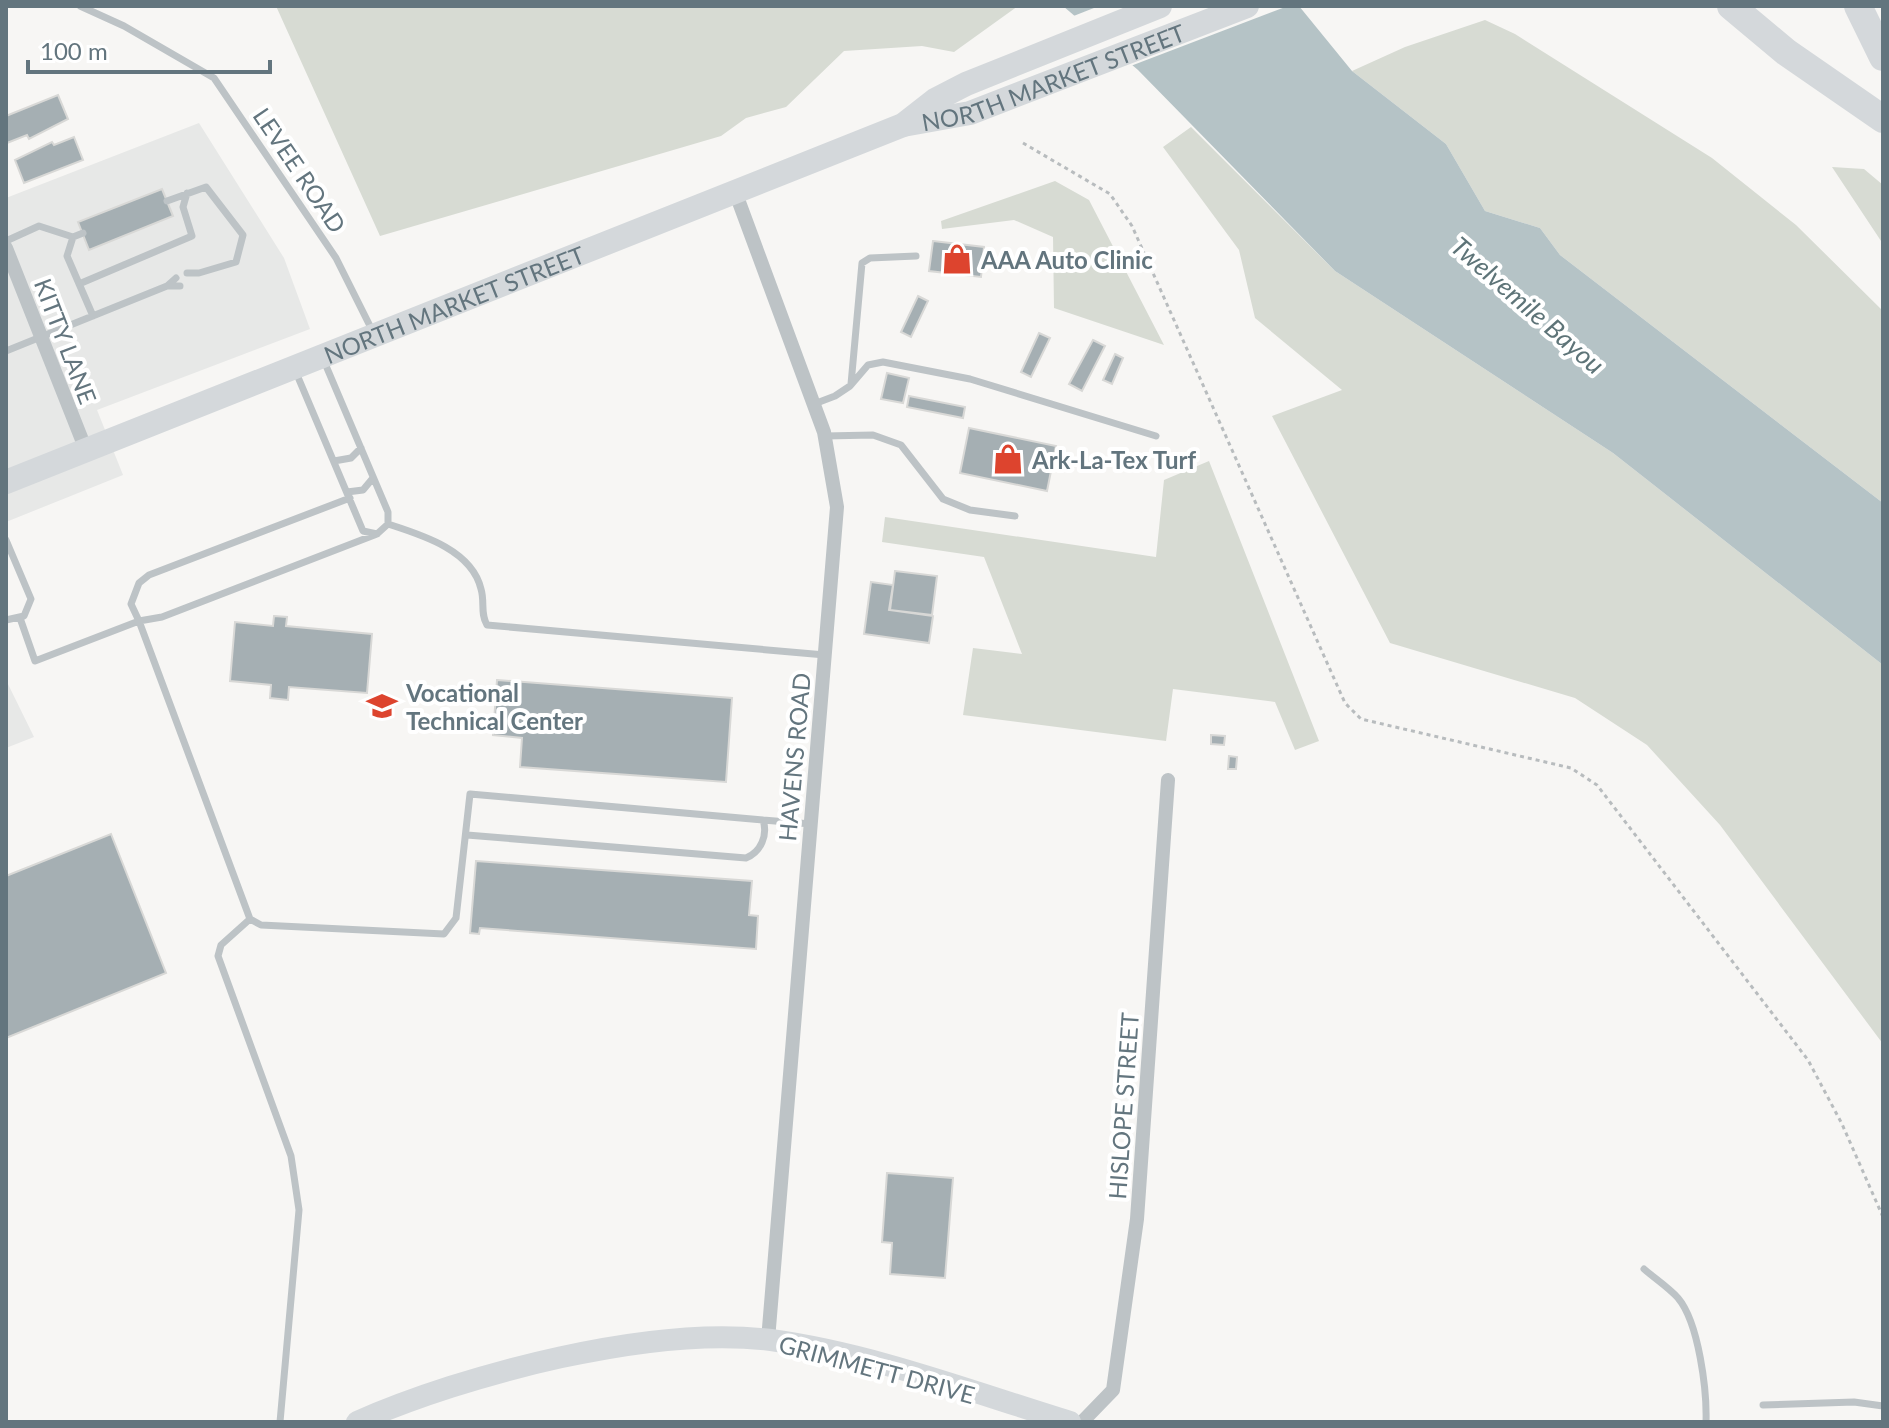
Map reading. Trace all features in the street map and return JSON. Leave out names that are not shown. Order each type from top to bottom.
[{"type":"highway","points":[[1713,6],[1883,119]]},
{"type":"highway","points":[[1731,6],[1786,52]]},
{"type":"highway","points":[[1858,6],[1883,57]]},
{"type":"main road","name":"NORTH MARKET STREET","points":[[903,125],[935,100],[966,84],[1160,6]]},
{"type":"main road","name":"NORTH MARKET STREET","points":[[6,482],[903,125],[970,113],[1247,6]]},
{"type":"main road","name":"GRIMMETT DRIVE","points":[[357,1422],[466,1382],[596,1351],[709,1339],[768,1340],[866,1360],[1070,1422]]},
{"type":"street","name":"HAVENS ROAD","points":[[736,194],[825,436],[837,507],[768,1340]]},
{"type":"street","name":"KITTY LANE","points":[[6,248],[86,450]]},
{"type":"street","name":"HISLOPE STREET","points":[[1082,1422],[1113,1390],[1137,1219],[1168,780]]},
{"type":"lane","name":"LEVEE ROAD","points":[[80,6],[124,26],[214,78],[336,258],[375,336]]},
{"type":"lane","points":[[167,201],[206,187],[243,235],[242,249],[236,262],[189,278]]},
{"type":"lane","points":[[79,284],[192,236],[183,207],[187,193]]},
{"type":"lane","points":[[6,241],[39,226],[73,237],[83,233]]},
{"type":"lane","points":[[73,237],[67,256],[93,316]]},
{"type":"lane","points":[[850,386],[862,263],[870,258],[916,256]]},
{"type":"lane","points":[[6,351],[178,282]]},
{"type":"lane","points":[[20,618],[35,661],[139,621],[162,617],[377,534],[388,524],[388,512],[322,357]]},
{"type":"lane","points":[[814,404],[850,386],[868,365],[883,362],[970,379],[1156,436]]},
{"type":"lane","points":[[294,368],[363,531],[377,534]]},
{"type":"lane","points":[[825,436],[873,435],[901,445],[943,499],[970,510],[1015,516]]},
{"type":"lane","points":[[334,461],[351,458],[361,448]]},
{"type":"lane","points":[[373,478],[363,490],[149,575],[139,583],[131,604],[250,919],[261,925],[444,934],[456,918],[470,794],[811,824]]},
{"type":"lane","points":[[388,524],[425,536],[472,565],[482,590],[482,616],[487,625],[825,655]]},
{"type":"lane","points":[[6,540],[31,599],[29,611],[20,618],[6,620]]},
{"type":"lane","points":[[467,835],[746,858],[762,843],[763,820]]},
{"type":"lane","points":[[250,919],[221,945],[218,956],[291,1156],[299,1210],[280,1422]]},
{"type":"lane","points":[[1644,1269],[1679,1299],[1689,1320],[1707,1392],[1706,1422]]},
{"type":"lane","points":[[1763,1405],[1854,1402],[1883,1406]]},
{"type":"path","points":[[1023,143],[1110,194],[1132,226],[1345,703],[1361,719],[1571,768],[1597,785],[1808,1060],[1842,1124],[1883,1217]]},
{"type":"shaded area","points":[[276,6],[1018,6],[954,52],[922,46],[844,51],[786,107],[746,118],[721,136],[380,236]]},
{"type":"shaded area","points":[[1485,20],[1515,34],[1712,158],[1796,225],[1883,311],[1883,503],[1560,255],[1540,228],[1485,211],[1446,144],[1352,71],[1405,47]]},
{"type":"shaded area","points":[[199,123],[284,258],[310,329],[97,410],[123,475],[6,522],[6,198]]},
{"type":"shaded area","points":[[1191,127],[1335,271],[1613,453],[1883,665],[1883,1044],[1720,825],[1647,745],[1575,698],[1390,643],[1272,416],[1342,390],[1255,318],[1239,250],[1163,147]]},
{"type":"shaded area","points":[[1832,167],[1864,169],[1883,185],[1883,244]]},
{"type":"shaded area","points":[[1055,181],[1089,200],[1164,345],[1054,308],[1053,237],[1014,220],[942,229],[941,221]]},
{"type":"shaded area","points":[[1209,461],[1319,741],[1295,750],[1275,702],[1173,689],[1166,741],[963,715],[973,648],[1022,654],[984,557],[882,542],[885,517],[1156,557],[1164,480]]},
{"type":"shaded area","points":[[6,680],[34,737],[6,748]]},
{"type":"water","name":"Twelvemile Bayou","points":[[1063,6],[1299,6],[1352,71],[1446,144],[1485,211],[1540,228],[1560,255],[1883,503],[1883,665],[1613,453],[1335,271],[1138,70]]},
{"type":"pier","points":[[1099,6],[1288,6],[1128,67],[1071,17]]},
{"type":"building","points":[[58,95],[68,119],[29,139],[27,135],[7,143],[6,116]]},
{"type":"building","points":[[74,137],[83,160],[24,183],[15,160],[52,142],[54,145]]},
{"type":"building","points":[[162,189],[173,216],[89,250],[78,222]]},
{"type":"building","name":"AAA Auto Clinic","points":[[933,241],[984,247],[981,277],[929,271]]},
{"type":"building","points":[[918,296],[928,301],[911,337],[901,332]]},
{"type":"building","points":[[1039,333],[1050,338],[1031,377],[1021,372]]},
{"type":"building","points":[[1093,340],[1105,346],[1082,391],[1069,384]]},
{"type":"building","points":[[1115,354],[1123,358],[1112,384],[1103,380]]},
{"type":"building","points":[[887,373],[909,378],[903,403],[881,399]]},
{"type":"building","points":[[909,396],[965,407],[963,418],[907,407]]},
{"type":"building","name":"Ark-La-Tex Turf","points":[[969,428],[1056,446],[1047,491],[960,473]]},
{"type":"building","points":[[895,571],[937,576],[932,615],[890,610]]},
{"type":"building","points":[[871,582],[893,585],[889,610],[933,616],[929,643],[864,634]]},
{"type":"building","points":[[274,616],[287,617],[286,626],[372,634],[367,693],[289,687],[288,700],[270,698],[271,685],[230,681],[235,622],[273,626]]},
{"type":"building","points":[[497,680],[732,698],[726,782],[520,767],[522,738],[493,735]]},
{"type":"building","points":[[1211,735],[1225,736],[1224,745],[1211,744]]},
{"type":"building","points":[[1229,756],[1237,757],[1236,769],[1228,769]]},
{"type":"building","points":[[111,834],[166,973],[6,1038],[6,876]]},
{"type":"building","points":[[476,861],[752,881],[749,915],[758,916],[756,949],[480,928],[479,934],[470,933]]},
{"type":"building","points":[[887,1173],[953,1178],[945,1278],[890,1274],[892,1243],[882,1242]]},
{"type":"place","name":"AAA Auto Clinic","points":[[957,259]]},
{"type":"place","name":"Ark-La-Tex Turf","points":[[1008,459]]},
{"type":"place","name":"Vocational Technical Center","points":[[382,706]]}]
